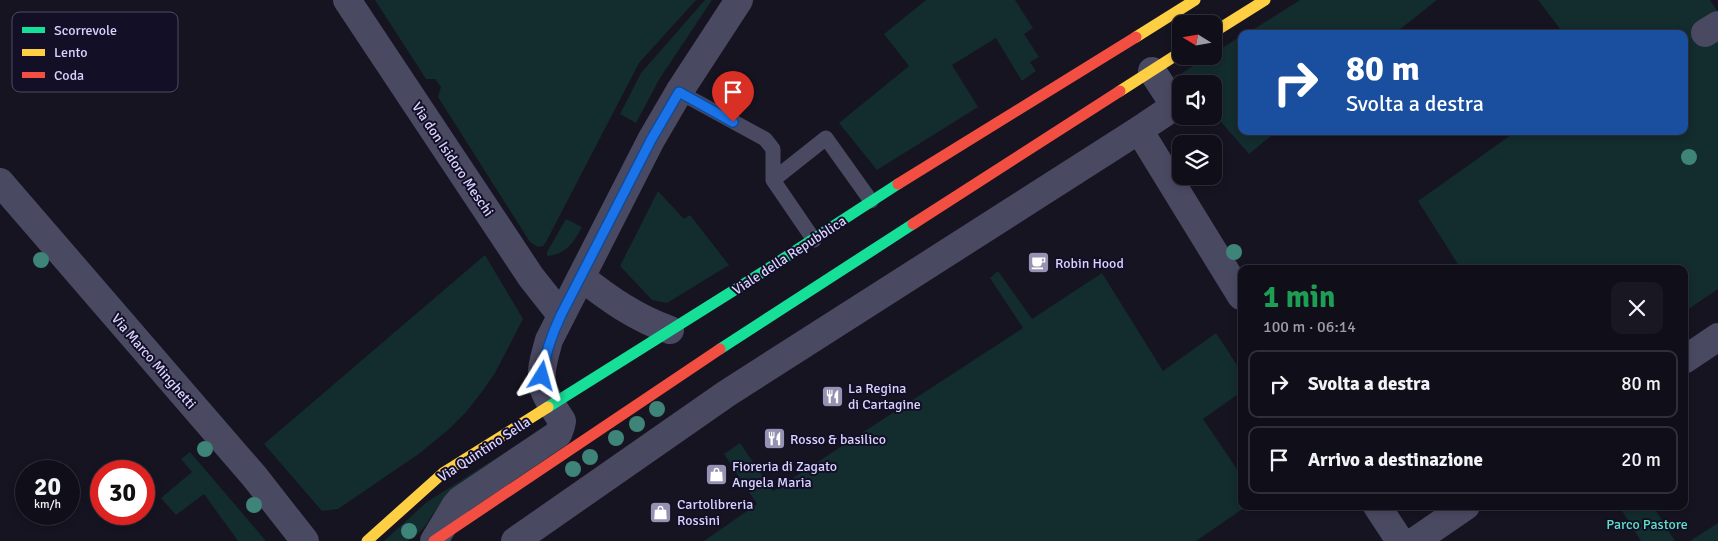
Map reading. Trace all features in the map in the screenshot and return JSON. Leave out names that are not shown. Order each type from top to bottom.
[{"type":"street","name":"Via don Isidoro Meschi","points":[[347,0],[531,277],[561,315]]},
{"type":"street","points":[[434,541],[460,500],[558,434],[562,421],[544,389],[542,376],[549,340],[651,140],[679,92],[739,0]]},
{"type":"street","name":"Viale della Repubblica","points":[[552,404],[814,240],[872,201],[1195,0]]},
{"type":"street","points":[[1222,27],[1265,0]]},
{"type":"street","points":[[434,541],[588,436],[829,277],[1172,58]]},
{"type":"street","points":[[515,541],[726,394],[1175,106],[1152,71]]},
{"type":"street","points":[[1139,130],[1238,291]]},
{"type":"street","name":"Via Marco Minghetti","points":[[0,182],[254,476],[305,541]]},
{"type":"street","points":[[581,277],[624,309],[648,322],[670,330]]},
{"type":"street","points":[[1688,357],[1718,337]]},
{"type":"street","name":"Via Quintino Sella","points":[[367,541],[443,473],[552,404]]},
{"type":"street","points":[[1380,510],[1400,541]]},
{"type":"street","points":[[1415,541],[1460,510]]},
{"type":"lane","points":[[679,92],[765,139],[773,149],[773,180],[814,240]]},
{"type":"lane","points":[[773,180],[826,138],[872,201]]},
{"type":"green space","points":[[375,0],[696,0],[639,63],[546,242],[543,246],[538,247],[530,242],[438,97],[441,87],[435,79],[426,79]]},
{"type":"green space","points":[[705,0],[712,0],[660,78],[636,123],[620,114],[641,73]]},
{"type":"green space","points":[[926,0],[1015,0],[1033,28],[1024,34],[1039,57],[1030,62],[1036,71],[1022,81],[996,38],[952,65],[978,107],[877,170],[839,123],[909,66],[884,34]]},
{"type":"green space","points":[[1300,0],[1437,0],[1399,30],[1252,30]]},
{"type":"green space","points":[[1538,0],[1710,0],[1718,12],[1718,289],[1688,309],[1688,265],[1458,265],[1418,201],[1511,135],[1688,135],[1688,30],[1561,30]]},
{"type":"green space","points":[[1238,38],[1238,135],[1272,135],[1249,154],[1222,123],[1222,75],[1179,75],[1195,65],[1222,65],[1222,48]]},
{"type":"green space","points":[[658,191],[684,219],[690,215],[729,265],[667,303],[652,300],[620,266]]},
{"type":"green space","points":[[566,219],[582,227],[569,247],[560,253],[547,256],[547,252]]},
{"type":"green space","points":[[485,255],[523,319],[495,373],[466,412],[420,453],[338,509],[322,511],[264,444]]},
{"type":"green space","points":[[998,271],[1032,319],[1102,273],[1163,371],[1216,333],[1238,366],[1238,394],[1203,419],[1238,471],[1238,510],[1241,510],[1196,541],[704,541],[757,504],[724,454],[740,443],[773,491],[1023,328],[990,278]]},
{"type":"green space","points":[[542,429],[544,431],[448,492],[423,529],[408,541],[384,541],[427,502]]},
{"type":"green space","points":[[190,452],[266,541],[238,541],[204,494],[176,515],[161,498],[192,472],[181,459]]},
{"type":"green space","name":"Parco Pastore","points":[[1622,510],[1656,510],[1675,541],[1641,541]]},
{"type":"green space","name":"Parco Pastore","points":[[1718,523],[1718,541],[1690,541]]},
{"type":"traffic: fast","points":[[548,407],[752,279],[898,184]]},
{"type":"traffic: fast","points":[[720,349],[913,224]]},
{"type":"traffic: slow","points":[[1136,37],[1195,0]]},
{"type":"traffic: slow","points":[[1222,27],[1265,0]]},
{"type":"traffic: slow","points":[[1120,91],[1172,58]]},
{"type":"traffic: slow","points":[[367,541],[443,473],[548,407]]},
{"type":"traffic: jam","points":[[898,184],[1136,37]]},
{"type":"traffic: jam","points":[[913,224],[1120,91]]},
{"type":"traffic: jam","points":[[434,541],[720,349]]},
{"type":"place","name":"Robin Hood","points":[[1039,263]]},
{"type":"place","name":"La Regina di Cartagine","points":[[832,396]]},
{"type":"place","name":"Rosso & basilico","points":[[774,439]]},
{"type":"place","name":"Fioreria di Zagato Angela Maria","points":[[716,474]]},
{"type":"place","name":"Cartolibreria Rossini","points":[[661,512]]},
{"type":"route","points":[[542,376],[549,340],[561,315],[651,140],[679,92],[733,122]]}]
